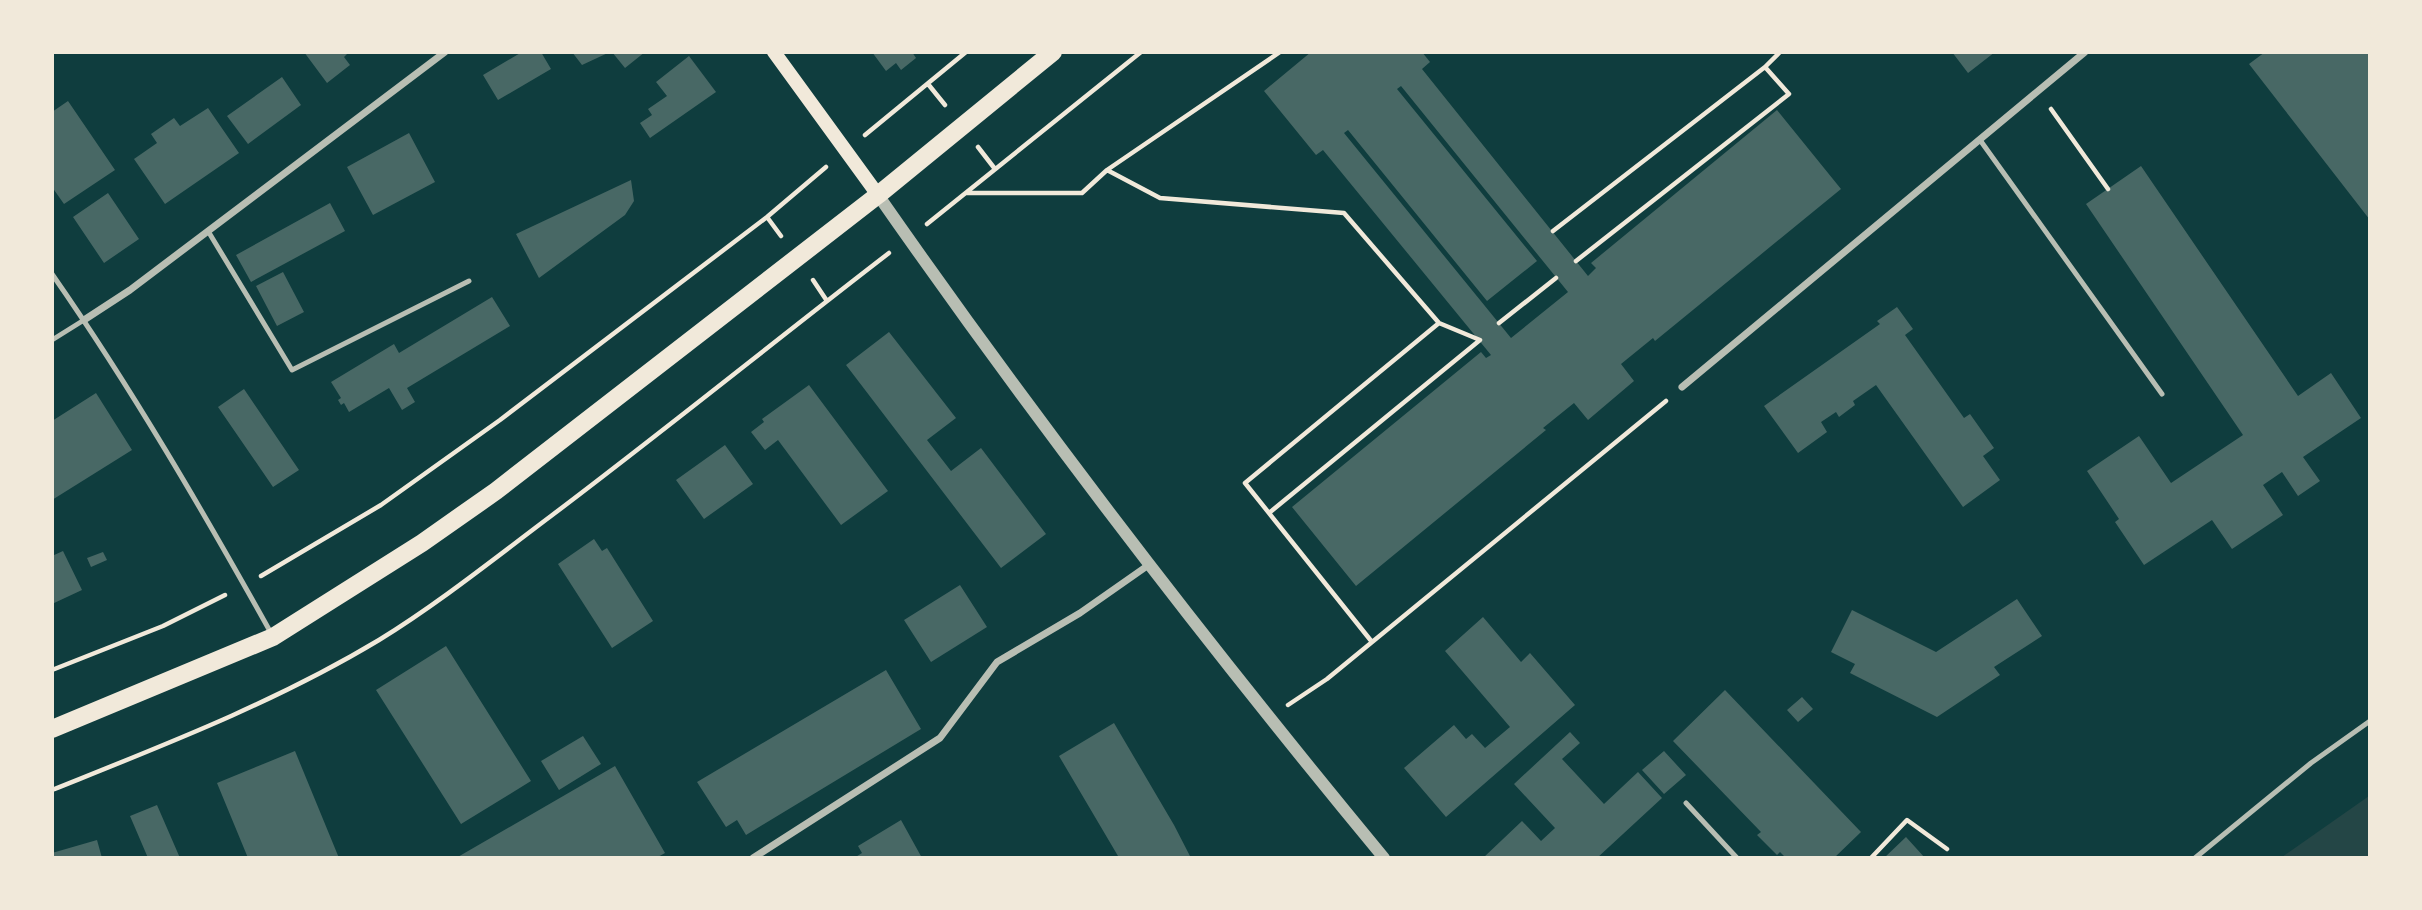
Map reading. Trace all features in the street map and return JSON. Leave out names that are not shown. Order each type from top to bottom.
[{"type":"main road","points":[[774,52],[878,195]]},
{"type":"main road","points":[[52,729],[273,638],[422,543],[496,491],[878,195],[1053,52]]},
{"type":"street","points":[[84,320],[130,290],[446,52]]},
{"type":"street","points":[[1682,387],[2085,52]]},
{"type":"street","points":[[878,195],[1150,564],[1269,718],[1384,858]]},
{"type":"street","points":[[753,858],[940,738],[997,662],[1080,613],[1150,564]]},
{"type":"lane","points":[[1980,140],[2162,394]]},
{"type":"lane","points":[[208,231],[292,370],[469,281]]},
{"type":"lane","points":[[52,274],[84,320],[273,638]]},
{"type":"lane","points":[[52,340],[84,320]]},
{"type":"lane","points":[[2195,858],[2311,763],[2370,721]]},
{"type":"lane","points":[[1686,803],[1737,858]]},
{"type":"path","points":[[52,670],[163,626],[244,586],[381,505],[478,435],[767,216],[966,52]]},
{"type":"path","points":[[52,790],[204,730],[294,686],[379,639],[550,516],[908,239],[1140,52]]},
{"type":"path","points":[[965,193],[1082,193],[1107,170],[1280,52]]},
{"type":"path","points":[[1553,232],[1765,67],[1780,52]]},
{"type":"path","points":[[1576,261],[1789,94],[1765,67]]},
{"type":"path","points":[[2039,91],[2108,189]]},
{"type":"path","points":[[1107,170],[1160,198],[1344,213],[1439,323],[1480,340],[1269,513]]},
{"type":"path","points":[[1499,323],[1556,278]]},
{"type":"path","points":[[1372,642],[1245,483],[1439,323]]},
{"type":"path","points":[[1269,718],[1326,679],[1682,387]]},
{"type":"path","points":[[1871,858],[1907,820],[1947,849]]},
{"type":"shaded area","points":[[2369,796],[2369,857],[2282,857]]},
{"type":"building","points":[[304,52],[349,52],[344,57],[350,65],[327,83]]},
{"type":"building","points":[[522,52],[541,52],[551,69],[498,100],[483,75]]},
{"type":"building","points":[[572,52],[610,52],[582,65]]},
{"type":"building","points":[[612,52],[645,52],[625,68]]},
{"type":"building","points":[[872,52],[912,52],[916,58],[901,70],[896,63],[886,71]]},
{"type":"building","points":[[1311,52],[1422,52],[1430,62],[1422,69],[1588,276],[1596,268],[1591,263],[1777,110],[1841,189],[1655,341],[1653,338],[1621,364],[1634,381],[1588,420],[1574,403],[1543,428],[1546,430],[1356,586],[1292,507],[1481,352],[1486,358],[1491,355],[1323,150],[1316,155],[1264,91]],"holes":[[[1401,86],[1568,292],[1511,338],[1344,133],[1348,130],[1487,301],[1537,261],[1397,89]]]},
{"type":"building","points":[[1952,52],[1995,52],[1968,73]]},
{"type":"building","points":[[2265,52],[2370,52],[2370,220],[2249,64]]},
{"type":"building","points":[[689,56],[716,92],[650,138],[640,123],[652,115],[648,109],[667,96],[656,82]]},
{"type":"building","points":[[282,77],[301,105],[248,144],[227,116]]},
{"type":"building","points":[[68,101],[115,170],[64,204],[52,187],[52,112]]},
{"type":"building","points":[[208,108],[239,153],[165,204],[134,159],[157,143],[151,134],[174,118],[180,126]]},
{"type":"building","points":[[409,133],[435,182],[373,215],[347,167]]},
{"type":"building","points":[[2141,166],[2298,396],[2331,373],[2361,418],[2303,457],[2320,481],[2298,496],[2282,472],[2263,485],[2283,515],[2232,549],[2212,520],[2144,565],[2115,522],[2119,519],[2087,471],[2139,436],[2171,483],[2243,435],[2086,204]]},
{"type":"building","points":[[631,180],[634,201],[625,215],[539,278],[516,234]]},
{"type":"building","points":[[108,193],[139,239],[104,263],[73,217]]},
{"type":"building","points":[[330,203],[345,231],[251,282],[236,255]]},
{"type":"building","points":[[283,272],[304,312],[277,326],[256,286]]},
{"type":"building","points":[[492,297],[510,326],[407,388],[415,402],[402,410],[389,388],[349,412],[344,403],[341,405],[338,400],[341,398],[331,382],[394,344],[399,353]]},
{"type":"building","points":[[1897,307],[1913,329],[1905,335],[1964,418],[1970,414],[1994,448],[1983,456],[2000,480],[1963,507],[1876,385],[1853,401],[1855,405],[1839,417],[1836,412],[1821,422],[1827,432],[1798,453],[1764,406],[1880,324],[1877,321]]},
{"type":"building","points":[[889,332],[956,418],[927,440],[951,471],[981,448],[1046,534],[1001,568],[846,365]]},
{"type":"building","points":[[809,385],[888,491],[841,525],[778,440],[765,450],[751,432],[764,422],[762,419]]},
{"type":"building","points":[[244,389],[299,470],[273,487],[218,407]]},
{"type":"building","points":[[96,393],[132,450],[52,500],[52,421]]},
{"type":"building","points":[[725,445],[753,484],[704,519],[676,480]]},
{"type":"building","points":[[594,539],[602,551],[607,548],[653,621],[612,648],[558,564]]},
{"type":"building","points":[[63,551],[82,590],[52,604],[52,556]]},
{"type":"building","points":[[103,552],[107,560],[91,567],[87,558]]},
{"type":"building","points":[[960,585],[987,627],[931,662],[904,620]]},
{"type":"building","points":[[2017,599],[2042,636],[1994,667],[2000,675],[1937,717],[1850,673],[1855,664],[1831,652],[1852,610],[1936,652]]},
{"type":"building","points":[[1483,617],[1521,662],[1530,653],[1575,705],[1446,817],[1404,768],[1454,725],[1466,739],[1472,734],[1485,748],[1510,727],[1445,651]]},
{"type":"building","points":[[446,646],[531,781],[461,824],[376,690]]},
{"type":"building","points":[[886,670],[921,729],[746,835],[737,820],[726,827],[697,782]]},
{"type":"building","points":[[1725,690],[1861,832],[1834,858],[1786,858],[1780,852],[1777,855],[1757,835],[1761,832],[1673,741]]},
{"type":"building","points":[[1802,697],[1813,709],[1798,722],[1787,710]]},
{"type":"building","points":[[1114,723],[1191,858],[1118,856],[1059,756]]},
{"type":"building","points":[[1570,732],[1580,743],[1562,759],[1604,804],[1638,772],[1662,798],[1597,858],[1483,858],[1522,821],[1541,841],[1555,828],[1514,784]]},
{"type":"building","points":[[583,736],[601,764],[559,790],[541,761]]},
{"type":"building","points":[[295,751],[339,858],[248,858],[217,783]]},
{"type":"building","points":[[1664,751],[1686,775],[1664,794],[1642,770]]},
{"type":"building","points":[[615,766],[665,853],[656,858],[456,858]]},
{"type":"building","points":[[157,805],[180,858],[148,858],[130,816]]},
{"type":"building","points":[[901,820],[922,858],[854,858],[862,853],[858,846]]},
{"type":"building","points":[[1906,837],[1925,858],[1884,858]]},
{"type":"building","points":[[97,840],[102,858],[52,858],[52,853]]}]
